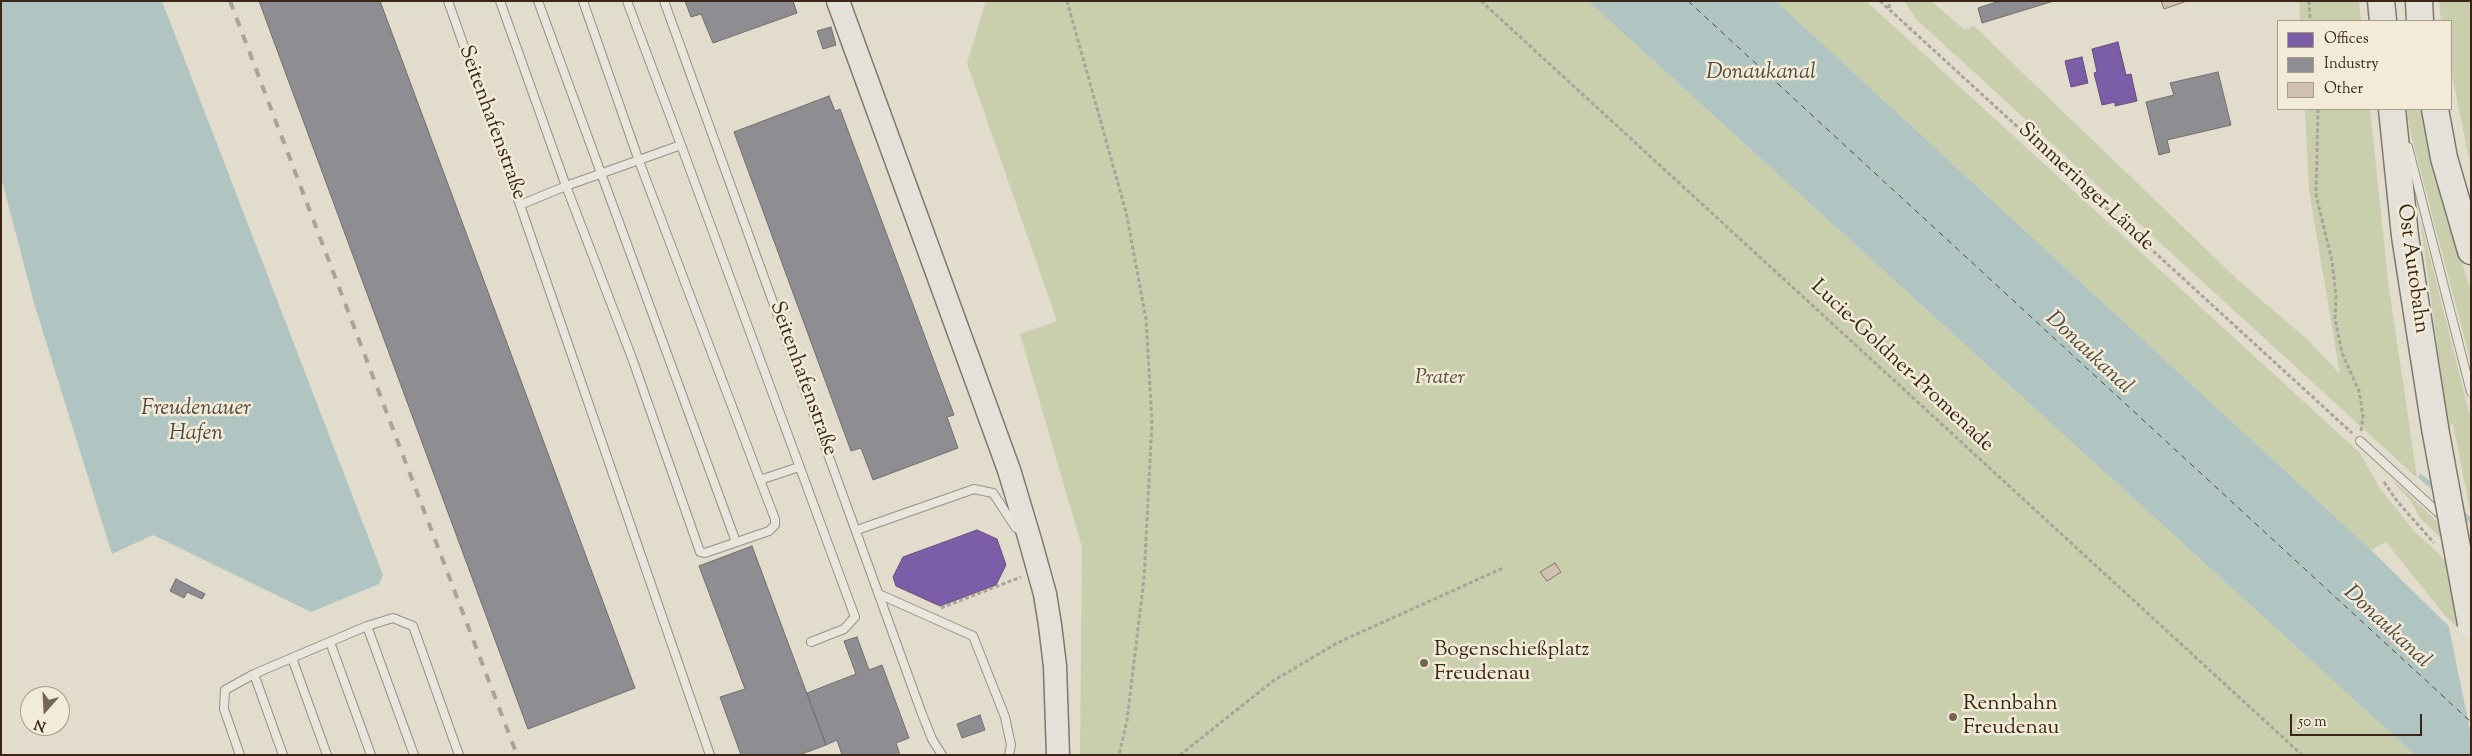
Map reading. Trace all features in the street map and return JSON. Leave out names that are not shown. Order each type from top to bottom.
[{"type":"highway","points":[[2381,1],[2383,20]]},
{"type":"highway","points":[[2419,1],[2420,20]]},
{"type":"highway","name":"Ost Autobahn","points":[[2392,110],[2405,236],[2435,428],[2471,624]]},
{"type":"highway","points":[[2435,110],[2444,158],[2471,250]]},
{"type":"main road","points":[[838,1],[1009,470],[1045,594],[1055,666],[1058,755]]},
{"type":"lane","name":"Seitenhafenstraße","points":[[448,1],[710,755]]},
{"type":"lane","points":[[500,1],[566,186],[632,358],[700,552],[705,553],[769,531],[775,525],[775,519],[639,161],[582,1]]},
{"type":"lane","points":[[538,1],[736,542]]},
{"type":"lane","points":[[627,1],[855,618],[844,629],[811,642]]},
{"type":"lane","name":"Seitenhafenstraße","points":[[664,1],[881,595],[922,714],[932,739],[942,755]]},
{"type":"lane","points":[[2398,110],[2404,132]]},
{"type":"lane","points":[[2406,142],[2471,392]]},
{"type":"lane","points":[[520,205],[566,186],[681,145]]},
{"type":"lane","points":[[2360,441],[2464,536]]},
{"type":"lane","points":[[760,480],[799,467]]},
{"type":"lane","points":[[857,530],[974,489],[993,493],[1015,524],[1018,533]]},
{"type":"lane","points":[[1034,590],[1050,625]]},
{"type":"lane","points":[[881,595],[973,636],[1005,717],[1011,745],[1009,755]]},
{"type":"lane","points":[[240,755],[224,709],[225,690],[254,674],[367,626],[393,618],[413,626],[459,755]]},
{"type":"lane","points":[[367,626],[414,755]]},
{"type":"lane","points":[[330,642],[371,755]]},
{"type":"lane","points":[[292,658],[327,755]]},
{"type":"lane","points":[[254,674],[283,755]]},
{"type":"path","points":[[1067,1],[1126,212],[1146,319],[1152,422],[1144,579],[1127,720],[1119,755]]},
{"type":"path","name":"Lucie-Goldner-Promenade","points":[[1480,1],[2302,755]]},
{"type":"path","name":"Simmeringer Lände","points":[[1880,1],[2288,375]]},
{"type":"path","points":[[1889,9],[1890,1]]},
{"type":"path","points":[[2309,1],[2310,20]]},
{"type":"path","points":[[2318,110],[2316,195],[2332,261],[2336,296],[2336,319],[2342,353],[2358,391],[2363,417],[2360,441]]},
{"type":"path","points":[[1180,755],[1273,681],[1337,643],[1503,568]]},
{"type":"path","points":[[924,615],[1022,577]]},
{"type":"green space","name":"Prater","points":[[986,1],[1588,1],[2415,755],[1080,755],[1082,547],[1020,334],[1057,321],[967,63]]},
{"type":"green space","points":[[1776,1],[1866,1],[2360,453],[2379,487],[2413,530],[2471,584],[2471,638],[2447,618],[2386,542],[2371,550]]},
{"type":"green space","points":[[1904,1],[1931,1],[1965,30],[1974,26],[2239,281],[2308,340],[2340,374],[2309,191],[2305,110],[2370,110],[2388,281],[2417,478],[1917,20]]},
{"type":"green space","points":[[2299,1],[2359,1],[2361,20],[2300,20]]},
{"type":"green space","points":[[2439,1],[2471,1],[2471,168],[2452,75],[2452,20],[2441,20]]},
{"type":"green space","points":[[2407,110],[2422,110],[2452,235],[2471,290],[2471,363],[2410,131]]},
{"type":"green space","points":[[2420,218],[2471,420],[2471,516],[2453,424],[2448,425]]},
{"type":"green space","points":[[2393,482],[2400,486],[2471,554],[2471,567],[2420,518],[2411,501]]},
{"type":"water","name":"Freudenauer Hafen","points":[[1,1],[162,1],[383,575],[379,584],[311,612],[153,535],[112,554],[34,303],[1,177]]},
{"type":"water","name":"Donaukanal","points":[[1588,1],[1776,1],[2371,550],[2471,648],[2471,755],[2415,755]]},
{"type":"pier","points":[[2448,623],[2471,645],[2471,735]]},
{"type":"building: Offices","points":[[2118,42],[2126,75],[2131,74],[2137,101],[2115,106],[2115,102],[2102,105],[2094,73],[2097,72],[2092,49]]},
{"type":"building: Offices","points":[[2082,57],[2088,83],[2071,87],[2065,61]]},
{"type":"building: Offices","points":[[977,530],[997,539],[1006,565],[996,585],[940,606],[896,586],[893,577],[903,557]]},
{"type":"building: Industry","points":[[259,1],[380,1],[635,688],[528,729]]},
{"type":"building: Industry","points":[[685,1],[793,1],[797,13],[713,43],[701,14],[691,17]]},
{"type":"building: Industry","points":[[2000,1],[2054,1],[1982,23],[1978,8]]},
{"type":"building: Industry","points":[[831,27],[836,45],[823,49],[817,31]]},
{"type":"building: Industry","points":[[2218,72],[2231,125],[2167,140],[2170,152],[2159,155],[2146,102],[2174,95],[2170,83]]},
{"type":"building: Industry","points":[[829,96],[835,111],[840,109],[954,415],[947,417],[958,448],[873,480],[861,448],[851,451],[734,132]]},
{"type":"building: Industry","points":[[752,546],[826,745],[799,755],[741,755],[720,697],[745,689],[699,566]]},
{"type":"building: Industry","points":[[176,579],[205,594],[202,599],[187,592],[184,598],[170,591]]},
{"type":"building: Industry","points":[[857,637],[869,670],[882,665],[909,738],[896,743],[900,755],[842,755],[837,740],[826,745],[807,693],[856,674],[844,641]]},
{"type":"building: Industry","points":[[980,715],[985,730],[962,738],[957,724]]},
{"type":"building: Other","points":[[2161,1],[2187,1],[2164,9]]},
{"type":"building: Other","points":[[1555,563],[1561,572],[1547,581],[1540,572]]},
{"type":"waterway","points":[[2421,477],[2438,491]]},
{"type":"waterway","points":[[2461,512],[2471,521]]},
{"type":"ferry route","points":[[1688,1],[2471,722]]},
{"type":"railway","points":[[230,1],[517,755]]},
{"type":"place","name":"Bogenschießplatz Freudenau","points":[[1424,663]]},
{"type":"place","name":"Rennbahn Freudenau","points":[[1953,717]]}]
